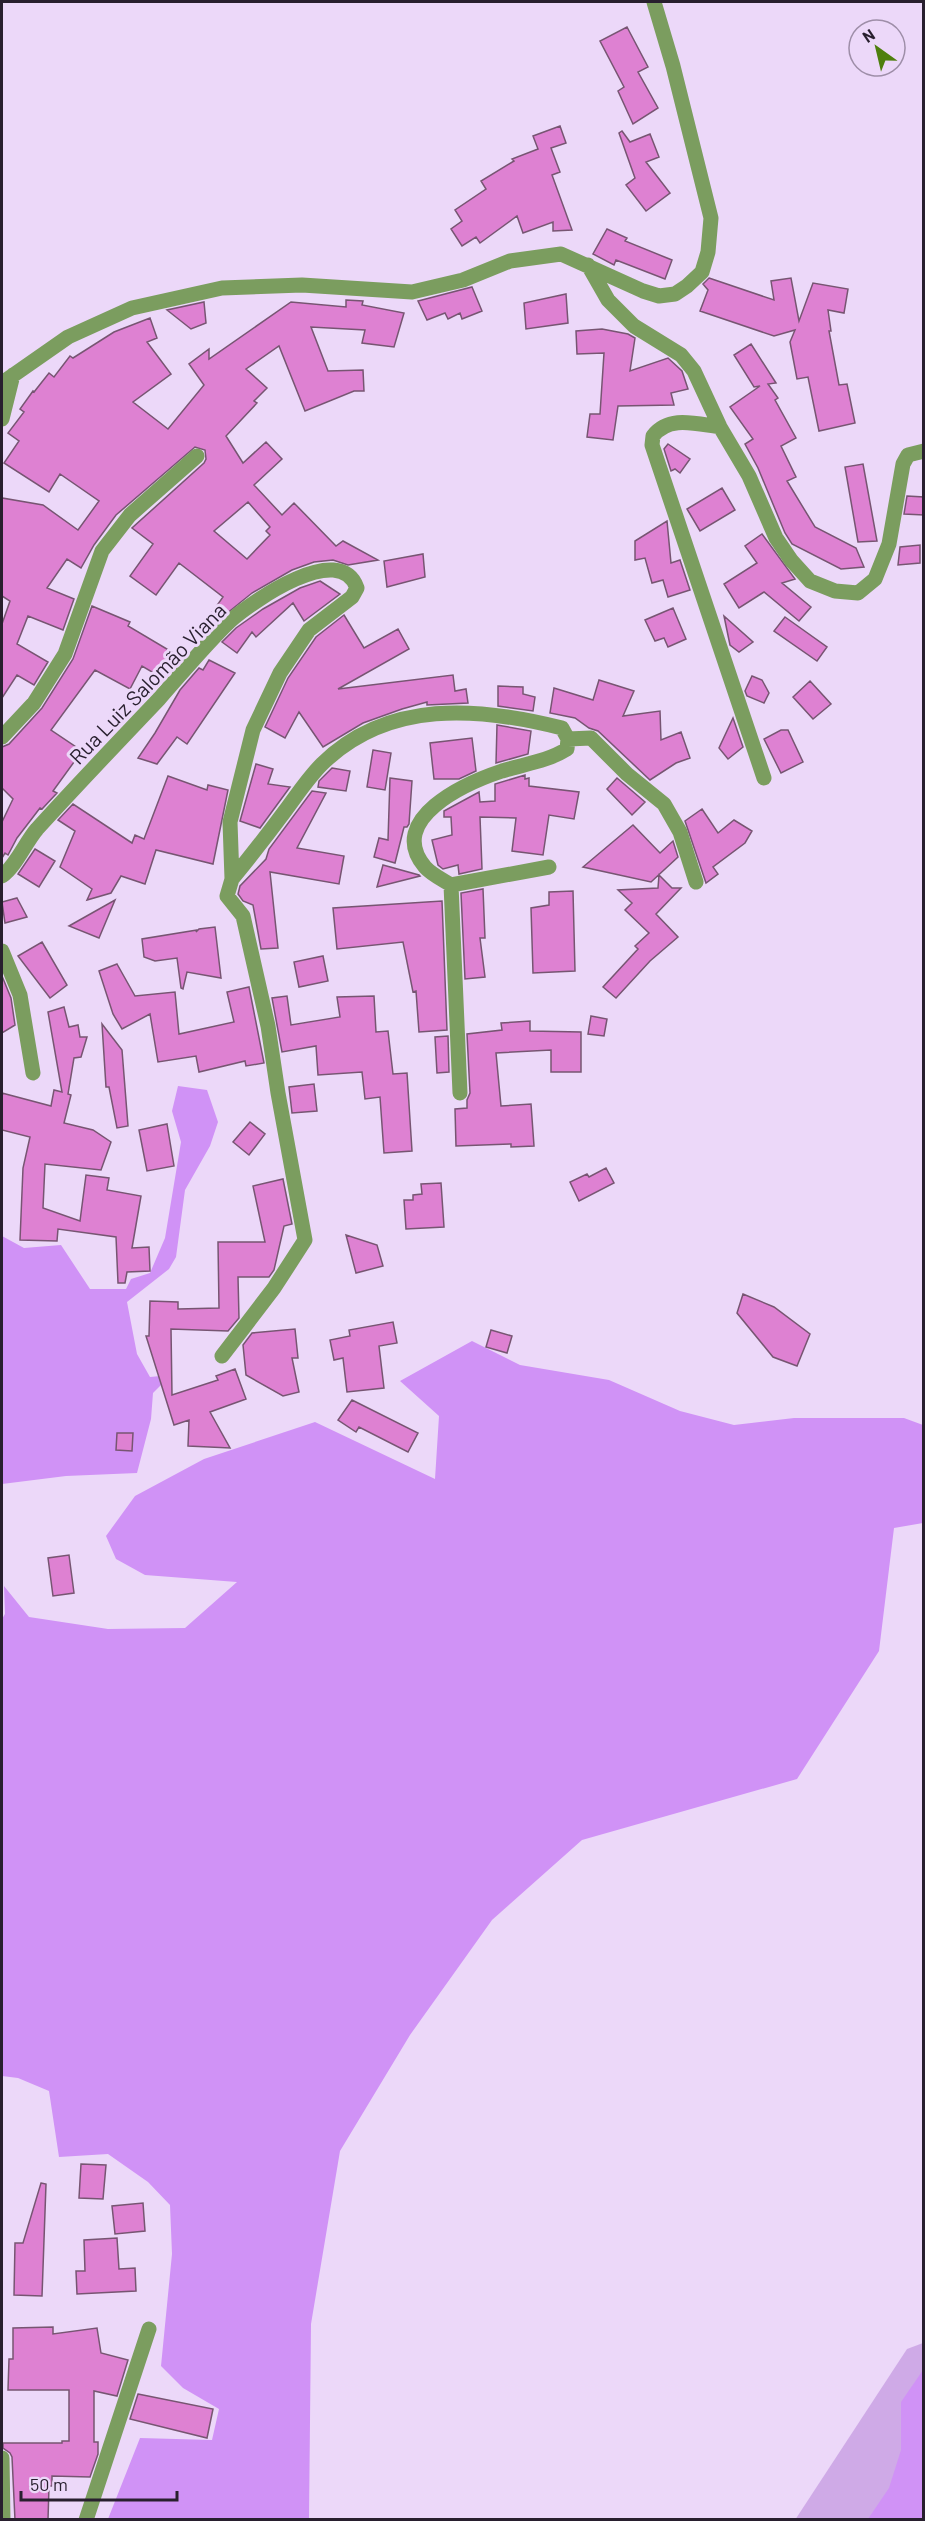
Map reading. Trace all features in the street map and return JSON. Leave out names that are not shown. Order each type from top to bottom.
[{"type":"street","points":[[2,419],[7,379],[68,337],[132,308],[222,288],[302,285],[412,292],[463,280],[510,261],[561,254],[642,291],[659,296],[675,294],[702,272],[708,252],[711,218],[654,2]]},
{"type":"street","points":[[588,265],[608,300],[634,326],[681,355],[694,371],[720,427],[749,476],[776,538],[790,560],[810,581],[835,591],[858,592],[875,579],[889,544],[903,464],[908,455],[924,451]]},
{"type":"street","points":[[720,427],[682,422],[666,423],[653,436],[652,445],[764,778]]},
{"type":"street","points":[[2,737],[34,703],[65,654],[102,550],[130,515],[196,456]]},
{"type":"street","name":"Rua Luiz Salomão Viana","points":[[2,876],[35,832],[231,621],[272,590],[326,569],[341,570],[353,577],[357,588],[352,597],[309,630],[280,674],[254,730],[230,822],[232,879]]},
{"type":"street","points":[[222,1356],[274,1288],[305,1240],[268,1026],[243,916],[227,896],[232,879],[321,765],[350,740],[384,724],[433,712],[477,713],[537,722],[562,728],[568,739],[567,749],[557,755],[501,772],[451,794],[424,814],[416,826],[413,846],[425,867],[451,885],[549,867]]},
{"type":"street","points":[[568,739],[591,738],[627,774],[664,804],[680,832],[696,882]]},
{"type":"street","points":[[451,885],[460,1093]]},
{"type":"street","points":[[2,951],[20,995],[33,1073]]},
{"type":"street","points":[[86,2520],[149,2329]]},
{"type":"street","points":[[2,2458],[3,2520]]},
{"type":"shaded area","points":[[178,1086],[207,1090],[218,1122],[210,1146],[185,1190],[176,1257],[169,1269],[127,1302],[137,1354],[150,1377],[171,1375],[153,1393],[151,1419],[137,1473],[66,1476],[2,1484],[2,1236],[24,1248],[61,1245],[90,1289],[126,1289],[131,1279],[150,1273],[165,1238],[181,1142],[172,1111]]},
{"type":"shaded area","points":[[472,1341],[520,1365],[609,1380],[680,1411],[734,1425],[794,1418],[904,1418],[923,1425],[923,1523],[894,1528],[879,1651],[797,1779],[582,1840],[492,1920],[410,2035],[340,2151],[311,2324],[309,2519],[108,2519],[140,2438],[212,2440],[219,2409],[183,2388],[161,2366],[172,2254],[170,2205],[148,2182],[108,2154],[59,2157],[49,2091],[18,2078],[2,2076],[2,1619],[5,1614],[4,1586],[29,1617],[108,1629],[185,1628],[237,1582],[145,1575],[116,1559],[106,1536],[135,1496],[204,1459],[315,1422],[435,1479],[439,1416],[400,1381]]},
{"type":"shaded area","points":[[923,2343],[923,2519],[795,2520],[907,2349]]},
{"type":"shaded area","points":[[923,2370],[923,2519],[868,2519],[889,2488],[901,2450],[901,2402]]},
{"type":"building","points":[[627,27],[648,67],[638,72],[658,108],[633,124],[618,91],[624,87],[600,41]]},
{"type":"building","points":[[560,126],[566,143],[551,148],[560,172],[552,175],[572,230],[553,231],[553,222],[523,233],[517,216],[480,243],[476,237],[462,246],[451,229],[462,221],[455,210],[486,189],[481,181],[514,161],[512,159],[538,149],[533,136]]},
{"type":"building","points":[[622,131],[630,142],[650,134],[659,157],[646,162],[670,193],[646,211],[626,185],[635,178],[619,133]]},
{"type":"building","points":[[607,229],[627,238],[625,241],[672,260],[665,279],[616,260],[614,265],[593,254]]},
{"type":"building","points":[[709,278],[774,300],[771,281],[791,278],[799,321],[813,283],[848,289],[844,313],[828,310],[831,331],[829,331],[839,385],[847,384],[855,423],[819,431],[808,377],[797,379],[790,342],[795,330],[774,336],[700,311],[708,290],[703,284]]},
{"type":"building","points":[[472,287],[482,311],[462,319],[460,313],[448,319],[445,313],[427,320],[418,301]]},
{"type":"building","points":[[566,294],[568,323],[526,329],[524,303]]},
{"type":"building","points":[[346,300],[363,301],[362,305],[404,313],[394,347],[362,343],[365,330],[311,327],[328,371],[363,370],[364,391],[354,391],[305,411],[279,346],[246,369],[267,388],[254,401],[257,403],[226,436],[243,463],[266,442],[282,459],[254,485],[282,515],[294,503],[336,546],[343,541],[378,560],[348,565],[333,560],[314,562],[292,570],[252,593],[210,627],[206,621],[223,597],[179,563],[156,595],[130,576],[153,544],[132,528],[204,463],[205,450],[195,447],[116,515],[94,545],[81,568],[67,559],[47,588],[74,599],[63,630],[28,616],[17,644],[48,662],[34,685],[17,675],[2,698],[2,624],[10,601],[2,596],[2,498],[43,505],[78,530],[99,501],[60,474],[49,492],[4,463],[19,441],[8,433],[24,412],[20,409],[33,391],[49,373],[54,377],[70,356],[73,358],[114,332],[150,318],[157,338],[147,342],[171,374],[133,402],[168,429],[204,385],[189,364],[209,349],[209,359],[291,302],[346,307]],"holes":[[[248,502],[270,527],[266,531],[270,535],[247,559],[214,531]]]},
{"type":"building","points":[[204,302],[206,323],[191,329],[167,310]]},
{"type":"building","points":[[602,329],[628,334],[635,338],[630,371],[668,358],[682,371],[688,389],[671,393],[674,405],[618,406],[613,440],[587,437],[590,414],[600,414],[604,353],[577,354],[576,331]]},
{"type":"building","points":[[751,344],[776,383],[768,384],[778,398],[775,400],[796,438],[781,446],[796,477],[787,481],[815,527],[856,548],[864,567],[841,569],[792,544],[785,533],[758,468],[745,444],[753,439],[730,407],[760,386],[754,387],[734,355]]},
{"type":"building","points":[[668,444],[690,459],[680,473],[675,469],[671,471],[664,449]]},
{"type":"building","points":[[863,464],[877,541],[858,542],[845,467]]},
{"type":"building","points":[[722,488],[735,510],[700,531],[687,509]]},
{"type":"building","points":[[907,496],[924,497],[924,515],[904,514]]},
{"type":"building","points":[[667,521],[671,563],[680,560],[690,590],[668,597],[663,580],[652,583],[645,558],[635,560],[635,541]]},
{"type":"building","points":[[762,534],[795,579],[782,583],[811,607],[799,621],[764,592],[739,608],[724,584],[757,563],[745,546]]},
{"type":"building","points":[[920,545],[920,563],[898,565],[900,547]]},
{"type":"building","points":[[423,554],[425,577],[387,587],[384,561]]},
{"type":"building","points":[[320,581],[340,594],[304,621],[293,603],[256,637],[252,632],[237,653],[222,642],[236,628],[263,609],[300,588]]},
{"type":"building","points":[[92,606],[130,622],[128,626],[182,658],[164,679],[142,666],[130,689],[95,670],[51,730],[82,751],[53,791],[57,793],[42,809],[40,808],[17,838],[8,855],[5,853],[2,858],[2,822],[13,799],[2,788],[2,747],[9,744],[42,708],[73,659]]},
{"type":"building","points":[[673,608],[686,639],[668,647],[664,638],[655,641],[645,620]]},
{"type":"building","points":[[344,615],[364,648],[398,629],[409,649],[338,689],[453,675],[455,691],[466,689],[468,703],[427,705],[427,702],[402,709],[363,723],[323,747],[299,712],[285,738],[265,727],[288,678],[316,637]]},
{"type":"building","points":[[724,616],[753,642],[739,652],[730,645]]},
{"type":"building","points":[[785,617],[827,647],[817,661],[774,631]]},
{"type":"building","points":[[209,660],[235,673],[187,744],[177,737],[157,764],[138,758],[180,690],[199,668],[203,670]]},
{"type":"building","points":[[752,676],[762,680],[769,693],[764,703],[747,696],[745,691]]},
{"type":"building","points":[[599,680],[634,691],[623,716],[660,711],[661,740],[681,732],[690,758],[676,763],[650,780],[598,731],[589,728],[575,718],[550,713],[554,688],[593,700]]},
{"type":"building","points":[[810,681],[831,704],[813,719],[793,697]]},
{"type":"building","points":[[498,686],[523,687],[523,694],[535,697],[533,711],[498,706]]},
{"type":"building","points":[[733,718],[743,747],[728,759],[719,748]]},
{"type":"building","points":[[497,725],[531,731],[528,754],[496,763]]},
{"type":"building","points":[[781,730],[788,730],[803,762],[781,773],[764,739]]},
{"type":"building","points":[[472,738],[476,771],[459,779],[434,779],[430,743]]},
{"type":"building","points":[[373,750],[391,753],[385,790],[367,787]]},
{"type":"building","points":[[256,764],[273,769],[268,784],[290,787],[260,828],[240,821]]},
{"type":"building","points":[[332,768],[350,771],[346,791],[318,787],[319,781]]},
{"type":"building","points":[[525,775],[525,779],[529,778],[529,786],[579,792],[574,819],[549,815],[543,855],[512,851],[516,818],[480,817],[482,869],[459,874],[458,865],[443,869],[438,865],[432,840],[452,835],[451,817],[444,817],[444,811],[479,792],[480,802],[495,801],[495,784]]},
{"type":"building","points":[[168,776],[207,790],[208,785],[228,790],[213,864],[156,850],[145,884],[121,876],[111,893],[87,900],[92,889],[60,867],[75,831],[58,820],[73,804],[132,843],[135,835],[144,839]]},
{"type":"building","points":[[390,778],[412,781],[409,824],[404,827],[395,863],[374,857],[379,838],[388,840]]},
{"type":"building","points":[[617,778],[645,802],[632,815],[607,789]]},
{"type":"building","points":[[312,791],[326,793],[297,848],[344,856],[339,884],[270,872],[278,948],[261,949],[253,905],[243,901],[238,894],[240,886],[266,859],[269,849]]},
{"type":"building","points":[[702,809],[718,833],[734,820],[752,831],[745,843],[713,867],[718,874],[706,883],[685,821]]},
{"type":"building","points":[[633,825],[660,853],[673,841],[678,857],[651,882],[583,867]]},
{"type":"building","points":[[35,849],[55,861],[39,887],[18,874]]},
{"type":"building","points":[[383,865],[419,875],[420,876],[377,887]]},
{"type":"building","points":[[659,875],[672,888],[681,888],[656,914],[678,937],[650,961],[616,998],[603,987],[638,949],[635,946],[649,933],[625,910],[632,903],[618,890],[658,888]]},
{"type":"building","points":[[483,889],[485,938],[480,938],[485,977],[465,979],[461,893]]},
{"type":"building","points":[[573,891],[575,971],[533,973],[531,908],[549,905],[549,892]]},
{"type":"building","points":[[17,898],[27,917],[5,923],[2,902]]},
{"type":"building","points":[[115,900],[99,938],[69,926]]},
{"type":"building","points":[[442,901],[447,1030],[419,1032],[416,991],[413,992],[403,942],[337,949],[333,908]]},
{"type":"building","points":[[215,927],[221,978],[187,972],[183,989],[177,958],[155,961],[144,957],[142,939],[197,930],[196,932],[199,929]]},
{"type":"building","points":[[42,942],[67,985],[50,998],[18,956]]},
{"type":"building","points":[[323,956],[328,981],[299,987],[294,962]]},
{"type":"building","points":[[117,964],[135,996],[175,992],[179,1034],[234,1022],[227,992],[249,987],[264,1063],[246,1066],[245,1061],[199,1072],[196,1056],[158,1062],[150,1014],[122,1029],[113,1014],[99,971]]},
{"type":"building","points":[[2,976],[11,998],[15,1025],[2,1033]]},
{"type":"building","points":[[287,996],[291,1025],[340,1017],[337,997],[374,996],[376,1032],[388,1031],[393,1074],[407,1073],[412,1151],[384,1153],[380,1097],[365,1099],[362,1072],[318,1075],[316,1046],[282,1052],[272,998]]},
{"type":"building","points":[[64,1007],[69,1027],[78,1025],[80,1037],[87,1037],[81,1057],[74,1058],[68,1094],[71,1095],[64,1123],[93,1130],[111,1142],[101,1170],[45,1164],[43,1208],[80,1221],[86,1175],[109,1178],[107,1190],[141,1196],[132,1248],[149,1247],[150,1271],[127,1272],[125,1283],[118,1283],[116,1237],[58,1229],[57,1241],[20,1240],[23,1168],[30,1137],[2,1130],[2,1093],[51,1106],[54,1090],[62,1092],[48,1012]]},
{"type":"building","points":[[591,1016],[607,1019],[604,1036],[588,1034]]},
{"type":"building","points":[[530,1021],[530,1031],[581,1032],[581,1072],[551,1072],[551,1050],[496,1053],[501,1106],[531,1104],[534,1146],[511,1147],[511,1144],[456,1146],[455,1109],[467,1108],[470,1093],[467,1034],[502,1030],[501,1023]]},
{"type":"building","points":[[102,1024],[122,1050],[128,1126],[117,1128],[109,1087],[106,1087]]},
{"type":"building","points":[[448,1036],[449,1072],[437,1073],[435,1037]]},
{"type":"building","points":[[314,1084],[317,1111],[292,1113],[289,1087]]},
{"type":"building","points":[[250,1122],[265,1134],[249,1155],[233,1142]]},
{"type":"building","points":[[167,1124],[174,1166],[147,1171],[139,1130]]},
{"type":"building","points":[[606,1168],[614,1183],[579,1201],[570,1182],[587,1174],[589,1177]]},
{"type":"building","points":[[283,1179],[292,1224],[284,1226],[274,1270],[269,1277],[238,1277],[239,1318],[228,1331],[171,1329],[172,1395],[218,1380],[216,1376],[235,1369],[246,1399],[210,1412],[230,1448],[188,1446],[189,1420],[174,1425],[146,1336],[149,1336],[150,1301],[178,1302],[178,1309],[219,1308],[218,1242],[265,1242],[253,1186]]},
{"type":"building","points":[[441,1183],[444,1227],[406,1229],[404,1200],[413,1200],[413,1195],[422,1194],[421,1184]]},
{"type":"building","points":[[346,1235],[377,1245],[383,1266],[356,1273]]},
{"type":"building","points":[[743,1294],[774,1307],[810,1334],[797,1366],[773,1357],[737,1313]]},
{"type":"building","points":[[393,1322],[397,1343],[379,1346],[384,1388],[347,1392],[343,1358],[334,1360],[330,1340],[350,1336],[349,1330]]},
{"type":"building","points":[[295,1329],[298,1358],[292,1358],[299,1392],[283,1396],[246,1375],[243,1345],[252,1333]]},
{"type":"building","points":[[491,1330],[512,1336],[507,1353],[486,1347]]},
{"type":"building","points":[[352,1400],[418,1433],[408,1452],[359,1427],[356,1432],[338,1420]]},
{"type":"building","points":[[117,1433],[133,1433],[132,1451],[116,1450]]},
{"type":"building","points":[[69,1555],[74,1593],[53,1596],[48,1558]]},
{"type":"building","points":[[81,2164],[106,2165],[103,2199],[79,2198]]},
{"type":"building","points":[[41,2183],[46,2184],[42,2296],[14,2295],[15,2243],[23,2243]]},
{"type":"building","points":[[143,2203],[145,2231],[115,2234],[112,2206]]},
{"type":"building","points":[[117,2238],[119,2269],[135,2268],[136,2291],[77,2294],[76,2271],[85,2271],[84,2240]]},
{"type":"building","points":[[53,2327],[53,2334],[97,2328],[101,2353],[128,2360],[117,2396],[94,2391],[94,2442],[98,2442],[98,2454],[90,2477],[52,2476],[52,2486],[49,2486],[48,2520],[15,2520],[12,2457],[3,2448],[3,2443],[69,2441],[69,2390],[8,2390],[9,2359],[13,2359],[13,2328]]},
{"type":"building","points":[[138,2394],[213,2409],[207,2438],[130,2419]]}]
